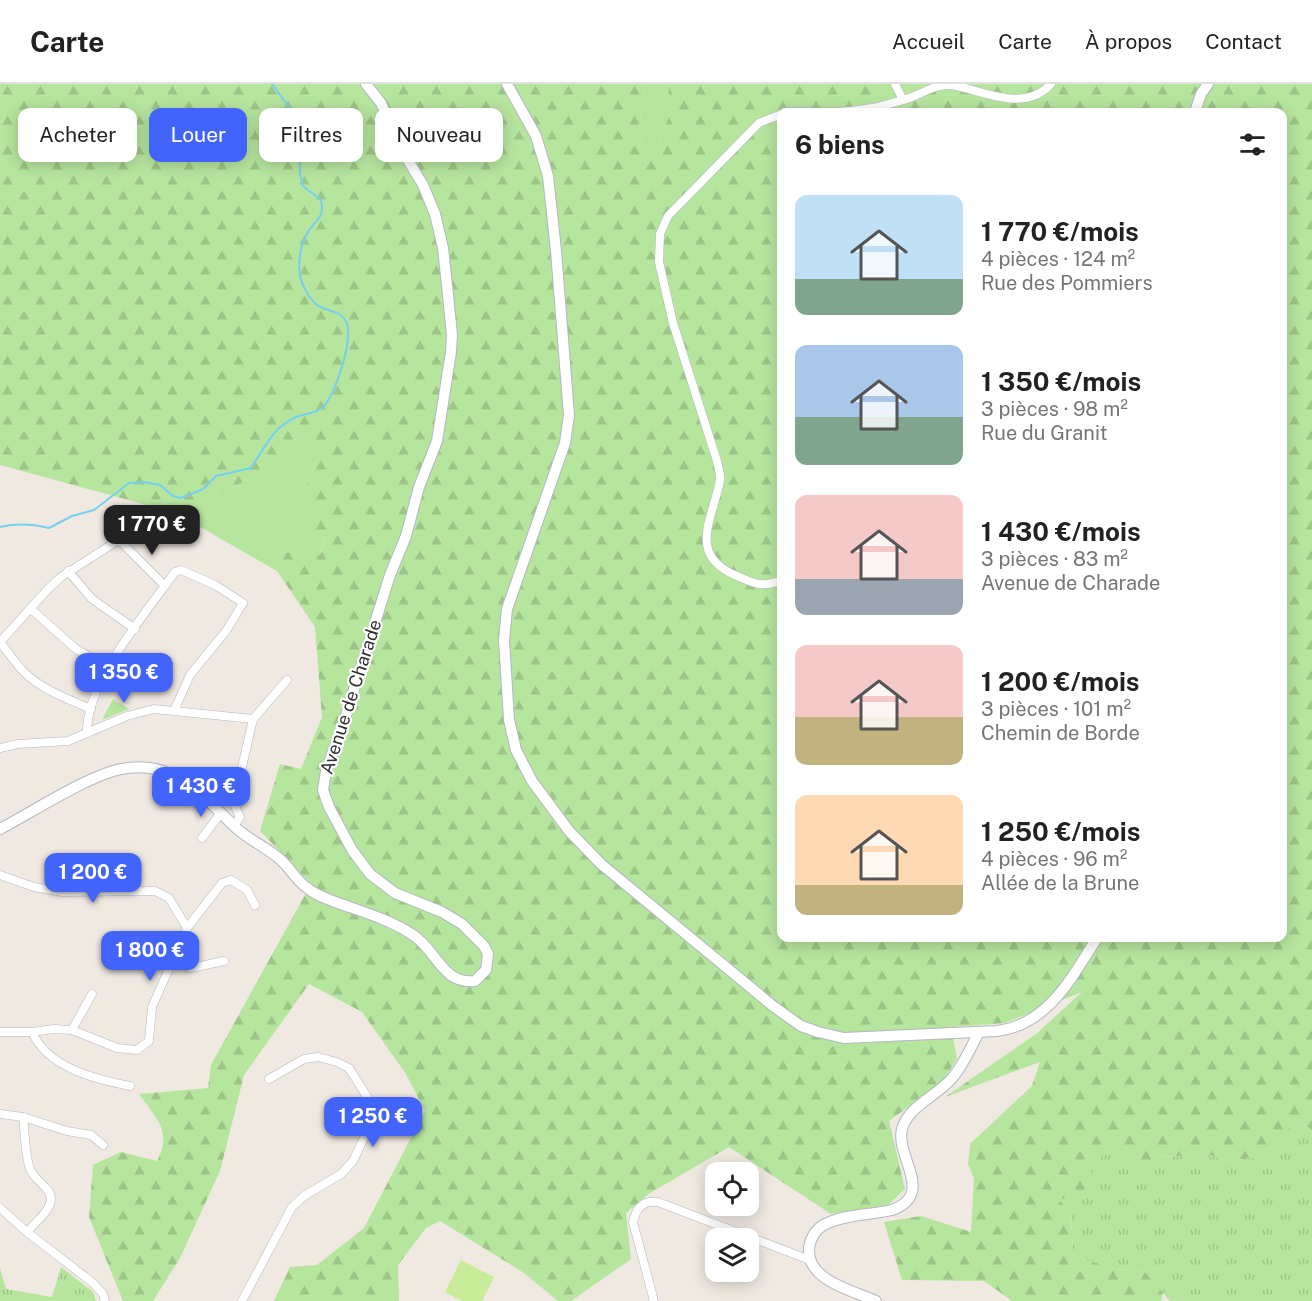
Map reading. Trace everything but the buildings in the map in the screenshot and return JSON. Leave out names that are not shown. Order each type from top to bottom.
[{"type":"street","name":"Avenue de Charade","points":[[0,829],[102,775],[132,768],[165,771],[196,788],[234,826],[284,862],[306,888],[320,896],[400,927],[420,939],[451,977],[459,981],[474,981],[486,970],[488,954],[484,946],[462,924],[442,912],[395,893],[370,874],[352,850],[329,807],[323,790],[326,771],[340,734],[390,575],[406,536],[419,487],[437,441],[451,352],[452,335],[443,248],[435,214],[423,185],[393,133],[381,103],[366,84]]},
{"type":"street","points":[[507,84],[536,136],[549,177],[569,415],[565,443],[515,582],[505,619],[504,640],[512,734],[521,763],[552,810],[589,852],[709,954],[773,1006],[801,1026],[818,1032],[844,1038],[979,1032],[1014,1028],[1041,1013],[1060,993],[1094,942]]},
{"type":"street","points":[[895,84],[903,100]]},
{"type":"street","points":[[869,108],[903,100],[935,86],[950,85],[1010,99],[1031,97],[1046,90],[1051,84]]},
{"type":"street","points":[[1197,108],[1208,84]]},
{"type":"street","points":[[777,116],[759,123],[668,216],[660,234],[659,262],[676,334],[717,461],[720,478],[707,534],[709,553],[725,571],[760,585],[777,582]]},
{"type":"street","points":[[91,709],[54,693],[30,678],[0,642],[48,589],[68,571],[117,541],[122,543],[165,586]]},
{"type":"street","points":[[87,733],[91,709],[100,682],[108,668],[175,572],[181,570],[214,585],[243,603],[226,631],[190,675],[174,711]]},
{"type":"street","points":[[68,571],[92,599],[135,629]]},
{"type":"street","points":[[31,609],[76,649],[108,668]]},
{"type":"street","points":[[234,826],[240,817],[232,800],[253,719],[287,680]]},
{"type":"street","points":[[0,747],[68,741],[127,716],[154,709],[253,719]]},
{"type":"street","points":[[202,838],[221,813]]},
{"type":"street","points":[[0,875],[34,887],[62,892],[155,891],[169,898],[187,928]]},
{"type":"street","points":[[0,1032],[72,1030],[117,1048],[137,1050],[149,1041],[152,1007],[187,928],[222,882],[231,880],[247,890],[255,905]]},
{"type":"street","points":[[173,961],[191,968],[224,961]]},
{"type":"street","points":[[72,1030],[92,994]]},
{"type":"street","points":[[32,1032],[40,1045],[61,1062],[98,1080],[130,1086]]},
{"type":"street","points":[[876,1301],[827,1279],[815,1270],[810,1260],[811,1239],[821,1226],[832,1221],[892,1210],[907,1200],[913,1181],[901,1143],[905,1121],[911,1113],[955,1075],[979,1032]]},
{"type":"street","points":[[242,1301],[292,1207],[304,1196],[342,1174],[353,1161],[375,1115],[373,1106],[349,1068],[336,1062],[318,1057],[304,1059],[269,1079]]},
{"type":"street","points":[[0,1114],[23,1117],[67,1131],[91,1135],[103,1145]]},
{"type":"street","points":[[23,1117],[30,1169],[53,1197],[50,1206],[27,1232]]},
{"type":"street","points":[[654,1301],[633,1222],[635,1212],[641,1205],[650,1201],[658,1202],[810,1260]]},
{"type":"street","points":[[0,1208],[93,1283],[104,1300]]},
{"type":"green space","points":[[0,84],[646,84],[639,128],[645,164],[660,141],[670,113],[668,84],[1312,84],[1312,1137],[1310,1128],[1294,1123],[1261,1157],[1227,1161],[1198,1151],[1184,1156],[1156,1157],[1144,1166],[1137,1165],[1097,1193],[1079,1198],[1071,1212],[1073,1255],[1115,1269],[1144,1271],[1163,1292],[1161,1301],[1012,1301],[984,1281],[902,1280],[884,1222],[921,1216],[971,1232],[974,1179],[968,1164],[970,1144],[1032,1086],[1040,1062],[945,1097],[1036,1034],[1082,992],[1005,1023],[951,1027],[957,1059],[942,1082],[889,1121],[905,1189],[888,1205],[831,1214],[759,1167],[759,1162],[752,1162],[729,1147],[650,1193],[626,1213],[631,1259],[571,1301],[558,1301],[524,1273],[440,1221],[426,1228],[398,1265],[399,1301],[274,1301],[290,1267],[317,1265],[364,1228],[425,1111],[406,1074],[362,1012],[309,984],[244,1075],[220,1171],[180,1258],[153,1301],[123,1301],[89,1217],[93,1165],[121,1152],[157,1161],[162,1151],[163,1133],[156,1118],[139,1094],[208,1088],[211,1065],[311,884],[260,831],[280,764],[301,769],[322,717],[315,627],[277,571],[280,552],[320,555],[326,536],[313,530],[308,481],[322,450],[298,435],[268,471],[176,513],[0,465]]},
{"type":"green space","points":[[646,84],[668,84],[670,113],[660,141],[645,165],[639,128]]},
{"type":"green space","points":[[298,435],[322,450],[308,481],[326,536],[319,556],[281,552],[277,571],[176,513],[268,471]]},
{"type":"green space","points":[[113,699],[129,709],[102,720]]},
{"type":"green space","points":[[1294,1123],[1310,1128],[1312,1137],[1312,1301],[1170,1301],[1144,1271],[1115,1269],[1073,1255],[1071,1212],[1059,1200],[1096,1193],[1090,1165],[1121,1144],[1137,1165],[1144,1166],[1156,1157],[1184,1156],[1198,1151],[1227,1161],[1261,1157]]},
{"type":"green space","points":[[461,1260],[494,1277],[482,1301],[462,1301],[445,1292]]},
{"type":"green space","points":[[61,1267],[93,1292],[96,1301],[0,1301],[0,1268],[6,1289],[52,1297]]},
{"type":"waterway","points":[[0,527],[24,524],[49,528],[72,516],[94,510],[129,483],[144,482],[160,485],[173,496],[181,498],[203,489],[216,476],[251,468],[277,430],[293,418],[319,410],[327,402],[342,367],[348,330],[344,318],[319,307],[313,301],[301,280],[299,265],[301,248],[308,232],[321,215],[322,206],[321,200],[303,186],[300,175],[299,121],[272,84]]}]
